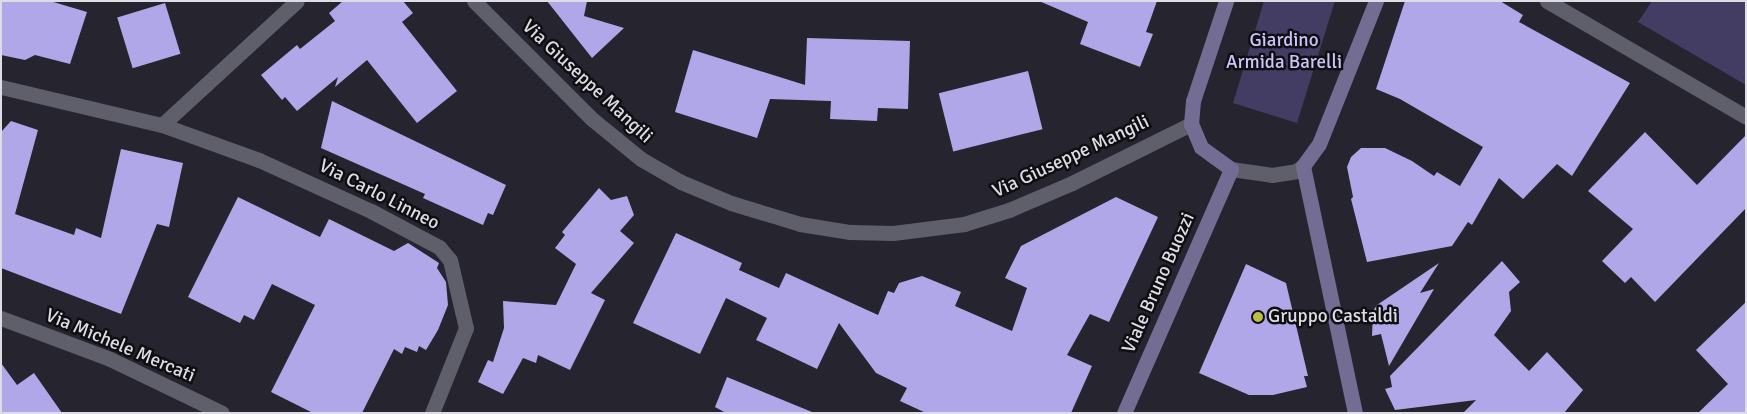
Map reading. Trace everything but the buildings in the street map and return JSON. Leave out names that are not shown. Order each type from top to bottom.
[{"type":"street","points":[[162,125],[297,1]]},
{"type":"street","name":"Via Giuseppe Mangili","points":[[474,1],[592,119],[641,159],[681,182],[731,203],[800,224],[850,232],[892,233],[964,224],[1031,201],[1191,124]]},
{"type":"street","points":[[1226,1],[1193,101],[1191,124],[1201,147],[1232,169],[1272,175],[1296,171],[1303,166],[1319,144],[1376,1]]},
{"type":"street","points":[[1546,1],[1746,117]]},
{"type":"street","name":"Via Carlo Linneo","points":[[1,87],[162,125],[301,178],[372,211],[445,252],[463,306],[466,328],[432,413]]},
{"type":"street","points":[[1303,166],[1354,413]]},
{"type":"street","name":"Viale Bruno Buozzi","points":[[1124,413],[1232,169]]},
{"type":"street","name":"Via Michele Mercati","points":[[1,318],[110,359],[222,413]]},
{"type":"green space","name":"Giardino Armida Barelli","points":[[1264,1],[1335,1],[1297,123],[1233,103]]},
{"type":"green space","points":[[1652,1],[1746,1],[1746,85],[1638,22]]},
{"type":"place","name":"Gruppo Castaldi","points":[[1258,317]]}]
